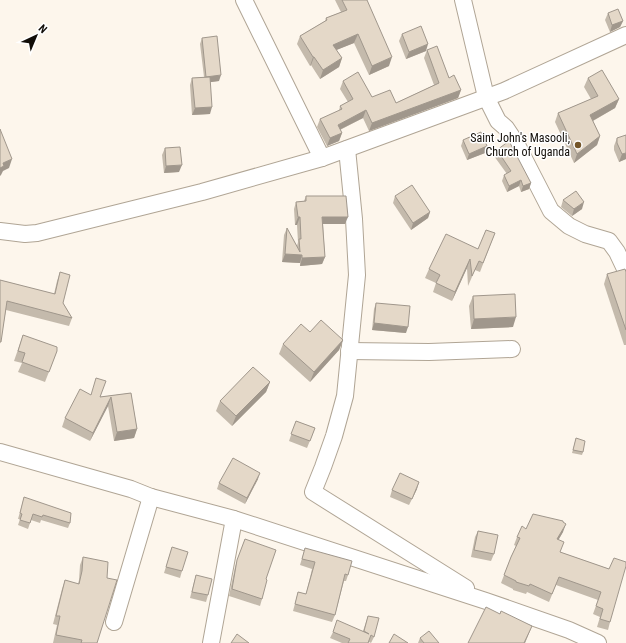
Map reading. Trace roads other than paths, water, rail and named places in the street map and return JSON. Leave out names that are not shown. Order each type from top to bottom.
[{"type":"street","points":[[244,0],[322,158]]},
{"type":"street","points":[[463,0],[486,97],[498,121],[506,128],[516,143],[551,211],[569,226],[585,234],[609,241],[617,252],[626,271]]},
{"type":"street","points":[[0,231],[25,234],[37,232],[202,192],[322,158],[504,91],[626,35]]},
{"type":"street","points":[[346,149],[354,219],[357,275],[345,396],[334,436],[313,492],[486,601]]},
{"type":"street","points":[[349,351],[429,352],[512,349]]},
{"type":"street","points":[[0,452],[102,481],[151,497],[234,519],[486,601],[569,630],[598,643]]},
{"type":"street","points":[[114,622],[151,497]]},
{"type":"street","points":[[211,643],[234,519]]},
{"type":"place","name":"Saint John's Masooli, Church of Uganda","points":[[578,145]]}]
